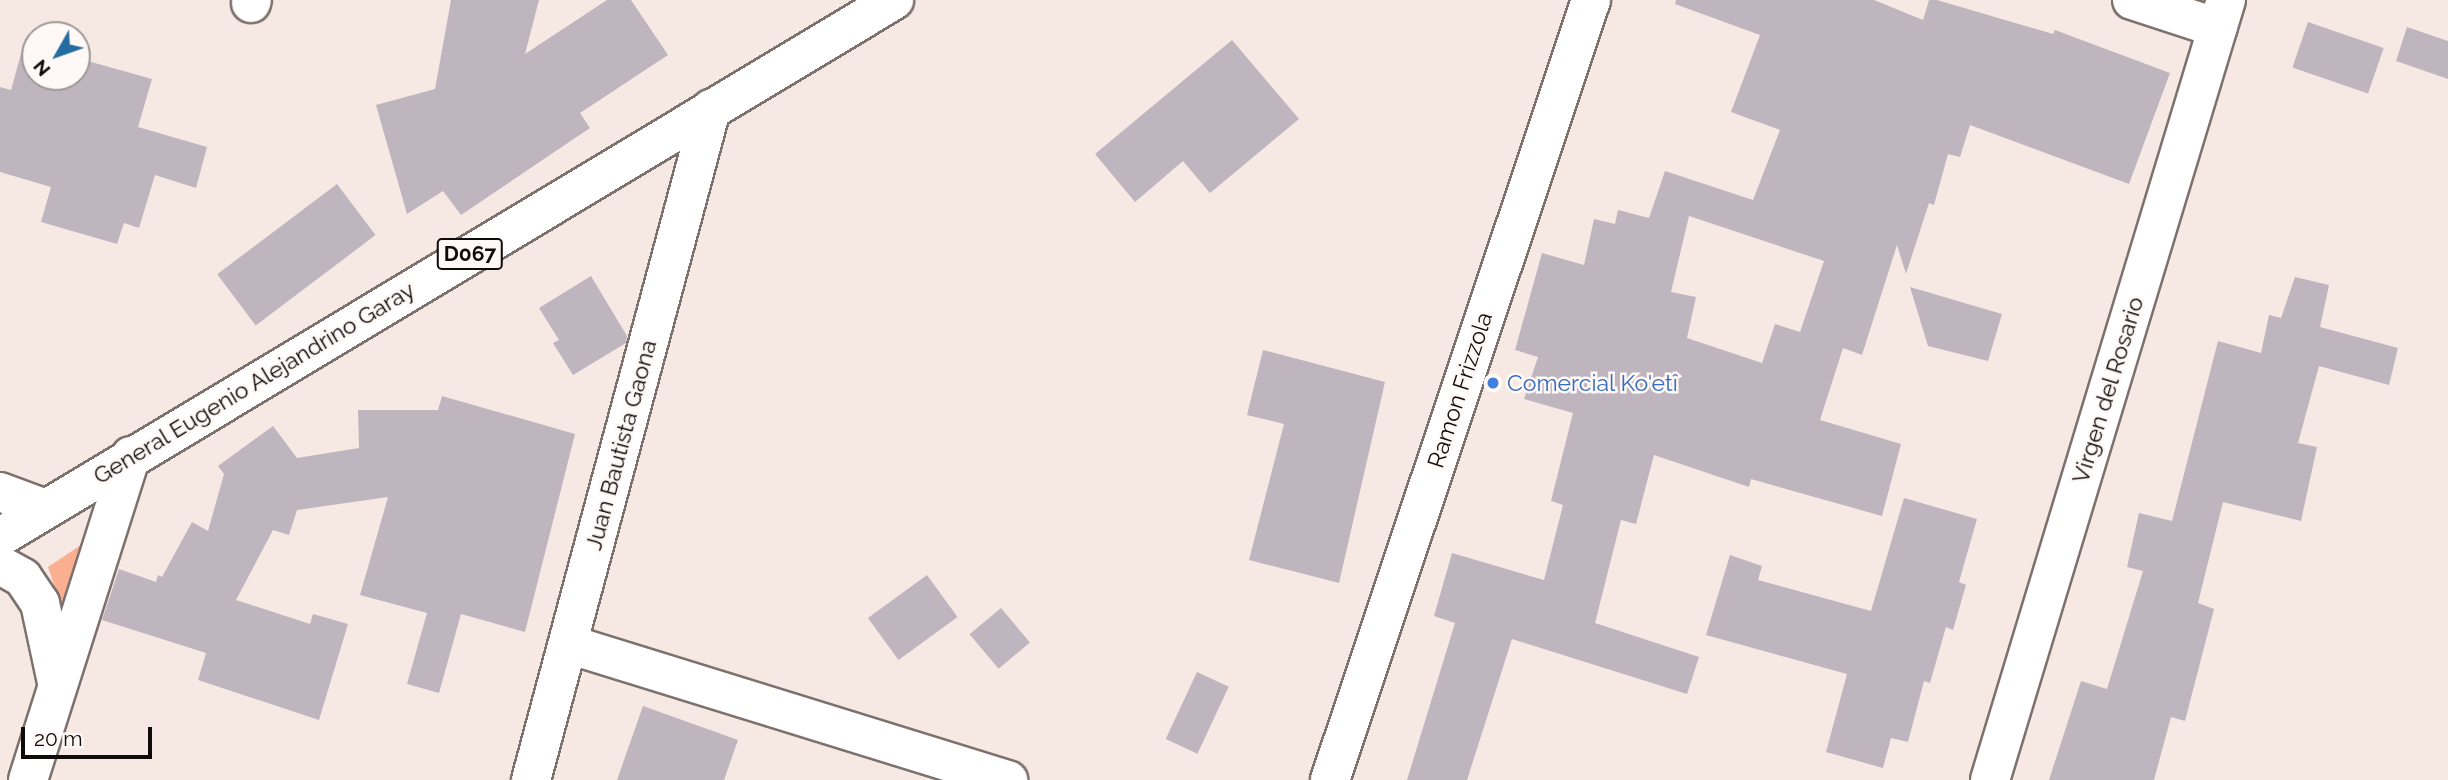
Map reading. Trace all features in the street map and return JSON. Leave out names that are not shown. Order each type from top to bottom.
[{"type":"street","name":"General Eugenio Alejandrino Garay","points":[[46,509],[894,0]]},
{"type":"street","name":"Ramon Frizzola","points":[[1330,780],[1591,0]]},
{"type":"street","points":[[2132,0],[2222,14]]},
{"type":"street","name":"Virgen del Rosario","points":[[1990,780],[2222,14]]},
{"type":"street","name":"Juan Bautista Gaona","points":[[531,780],[711,109]]},
{"type":"street","points":[[29,780],[131,456]]},
{"type":"street","points":[[0,492],[46,509]]},
{"type":"street","name":"D067","points":[[0,537],[46,509]]},
{"type":"street","points":[[0,565],[23,578],[40,603],[58,688]]},
{"type":"street","points":[[568,644],[1008,780]]},
{"type":"shaded area","points":[[84,543],[89,549],[62,608],[48,567]]},
{"type":"building","points":[[451,0],[539,0],[525,54],[607,0],[631,0],[668,55],[580,113],[590,128],[461,215],[443,191],[407,214],[376,105],[435,89]]},
{"type":"building","points":[[1676,0],[1874,0],[1923,20],[1929,0],[1937,0],[2053,34],[2055,30],[2170,73],[2129,184],[1970,125],[1960,157],[1948,154],[1934,205],[1929,203],[1906,274],[1897,245],[1862,355],[1843,348],[1820,420],[1901,444],[1882,516],[1751,479],[1749,487],[1654,455],[1636,524],[1621,520],[1595,623],[1699,657],[1687,694],[1512,639],[1467,780],[1407,780],[1455,623],[1434,616],[1452,553],[1544,580],[1563,505],[1551,501],[1573,413],[1524,399],[1538,357],[1515,350],[1542,253],[1584,265],[1594,219],[1615,224],[1618,210],[1649,218],[1665,171],[1753,200],[1780,130],[1731,112],[1760,35],[1675,4]],"holes":[[[1689,216],[1824,261],[1800,332],[1775,324],[1762,363],[1687,338],[1696,297],[1671,292]]]},
{"type":"building","points":[[2308,22],[2384,48],[2368,93],[2292,67]]},
{"type":"building","points":[[2407,27],[2448,41],[2448,79],[2396,61]]},
{"type":"building","points":[[1232,40],[1299,119],[1210,193],[1183,161],[1135,202],[1095,154]]},
{"type":"building","points":[[21,54],[21,91],[91,91],[91,62],[152,79],[138,127],[207,147],[196,188],[155,175],[139,228],[124,223],[117,244],[41,222],[51,187],[0,172],[0,87],[11,90]]},
{"type":"building","points":[[337,184],[376,235],[256,325],[217,274]]},
{"type":"building","points":[[591,276],[627,336],[626,343],[573,375],[553,343],[559,340],[539,308]]},
{"type":"building","points":[[2295,277],[2329,285],[2320,327],[2398,348],[2389,385],[2319,366],[2298,443],[2317,447],[2301,521],[2223,502],[2198,603],[2214,609],[2185,721],[2171,717],[2154,780],[2049,780],[2081,681],[2107,689],[2143,571],[2127,567],[2139,513],[2172,521],[2218,341],[2261,353],[2269,315],[2281,318]]},
{"type":"building","points":[[1910,287],[2002,314],[1988,361],[1928,346]]},
{"type":"building","points":[[1263,350],[1385,382],[1339,583],[1249,560],[1284,424],[1247,415]]},
{"type":"building","points":[[442,396],[575,434],[525,632],[461,614],[439,693],[407,684],[427,613],[360,595],[388,497],[297,510],[289,535],[273,530],[236,600],[310,624],[313,614],[348,624],[319,720],[198,680],[206,653],[102,620],[119,569],[156,582],[158,575],[162,577],[192,522],[208,531],[224,474],[218,466],[273,426],[297,458],[359,448],[358,410],[438,410]]},
{"type":"building","points":[[1904,498],[1977,519],[1959,582],[1966,585],[1953,630],[1946,627],[1930,683],[1924,681],[1908,742],[1891,738],[1883,768],[1826,752],[1847,674],[1706,635],[1730,555],[1762,566],[1758,580],[1871,611]]},
{"type":"building","points":[[927,575],[958,617],[899,660],[868,618]]},
{"type":"building","points":[[1001,608],[1030,642],[999,669],[970,634]]},
{"type":"building","points":[[1197,672],[1229,687],[1197,754],[1166,739]]},
{"type":"building","points":[[643,706],[738,740],[724,780],[617,780]]},
{"type":"place","name":"Comercial Ko'etî","points":[[1493,383]]}]
